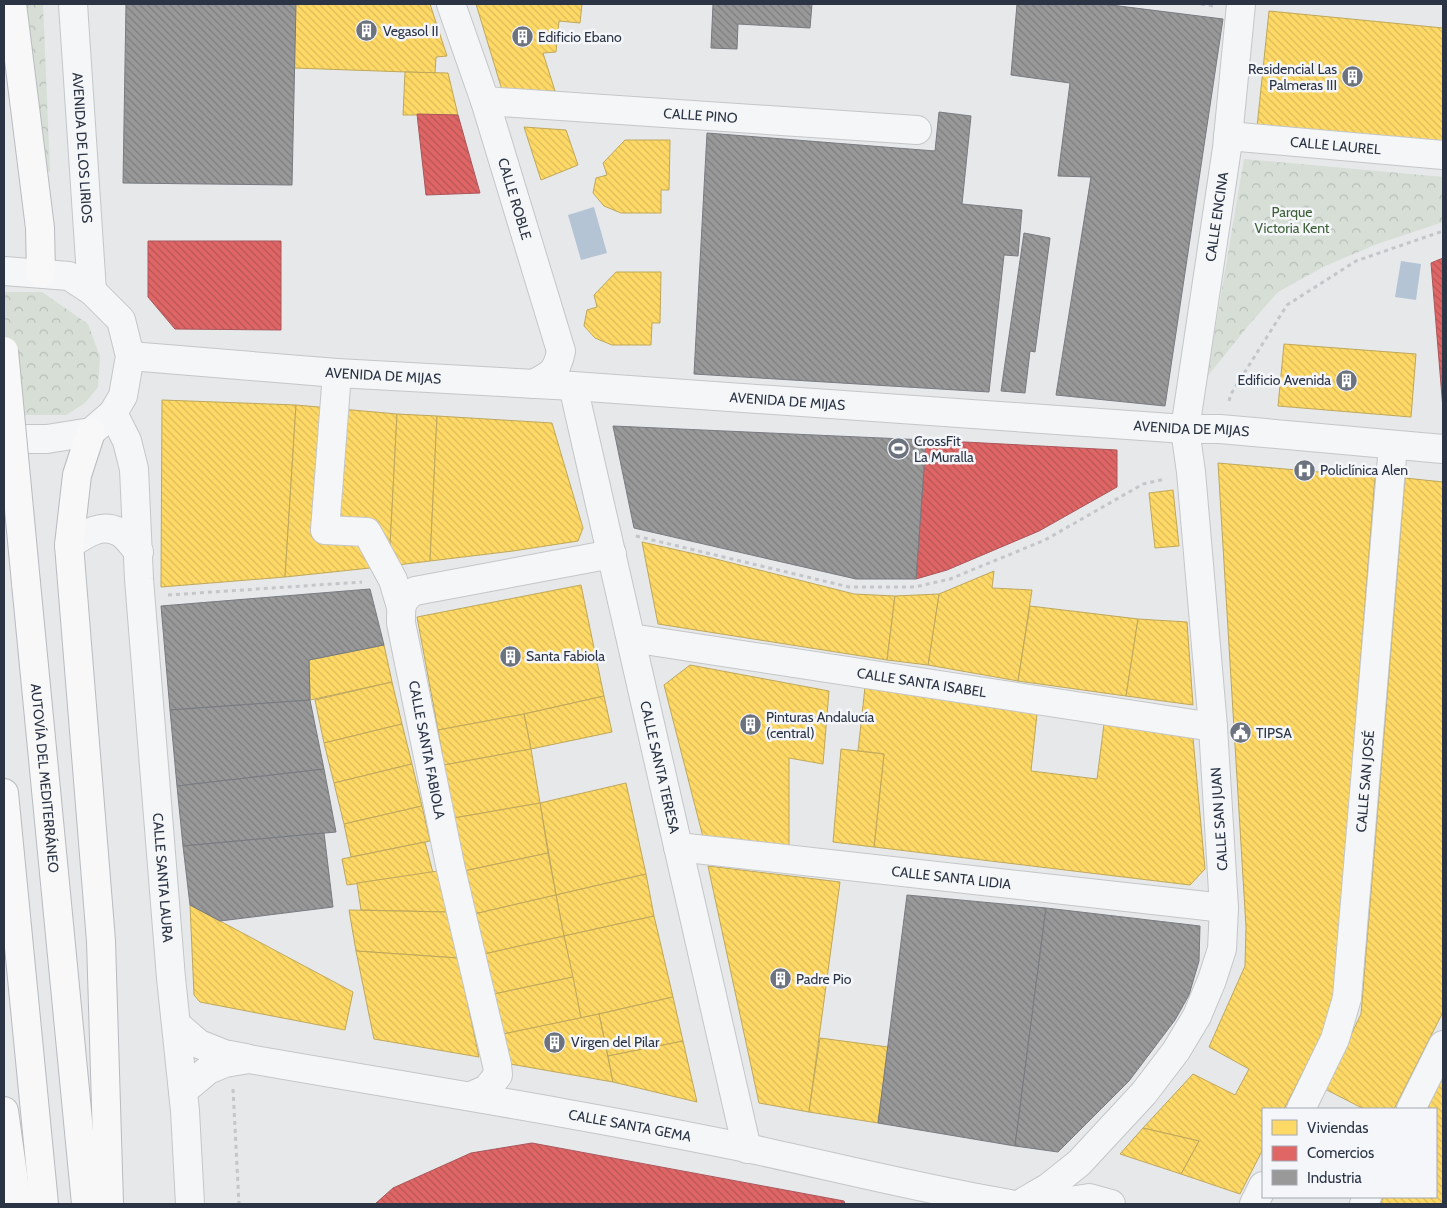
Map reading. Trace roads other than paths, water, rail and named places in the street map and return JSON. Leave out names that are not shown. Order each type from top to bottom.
[{"type":"highway","points":[[12,4],[40,228],[41,273]]},
{"type":"highway","name":"AUTOVÍA DEL MEDITERRÁNEO","points":[[4,351],[86,1204]]},
{"type":"highway","points":[[91,432],[77,475],[69,545],[101,942],[109,1204]]},
{"type":"highway","points":[[4,793],[44,1204]]},
{"type":"highway","points":[[4,1111],[17,1204]]},
{"type":"street","name":"AVENIDA DE LOS LIRIOS","points":[[73,4],[92,290]]},
{"type":"street","name":"CALLE ROBLE","points":[[451,4],[485,101],[561,351],[559,364],[548,376],[533,384]]},
{"type":"street","name":"CALLE ENCINA","points":[[1185,429],[1228,136],[1241,4]]},
{"type":"street","name":"CALLE PINO","points":[[485,101],[917,130]]},
{"type":"street","name":"CALLE LAUREL","points":[[1228,136],[1443,155]]},
{"type":"street","points":[[4,271],[69,276],[92,290],[120,320],[130,356],[123,396],[113,413],[91,432],[47,439],[4,439]]},
{"type":"street","name":"AVENIDA DE MIJAS","points":[[130,356],[337,373],[573,386],[1185,429],[1220,429],[1443,449]]},
{"type":"street","name":"CALLE SANTA FABIOLA","points":[[337,373],[325,530],[367,532],[393,580],[401,607],[401,623],[450,865],[497,1065],[498,1075],[487,1089],[471,1096]]},
{"type":"street","name":"CALLE SANTA TERESA","points":[[573,386],[747,1148]]},
{"type":"street","name":"CALLE SANTA LAURA","points":[[113,413],[128,441],[134,469],[139,579],[167,930],[183,1091],[190,1204]]},
{"type":"street","name":"CALLE SAN JUAN","points":[[1020,1204],[1049,1187],[1079,1164],[1144,1093],[1176,1051],[1197,1016],[1222,949],[1224,908],[1213,728],[1191,472],[1185,429]]},
{"type":"street","name":"CALLE SAN JOSÉ","points":[[1301,1108],[1335,1039],[1346,998],[1393,445]]},
{"type":"street","points":[[69,545],[88,532],[105,528],[120,532],[139,552]]},
{"type":"street","points":[[401,607],[406,596],[415,591],[612,554]]},
{"type":"street","name":"CALLE SANTA ISABEL","points":[[631,638],[1213,728]]},
{"type":"street","name":"CALLE SANTA LIDIA","points":[[678,847],[1224,908]]},
{"type":"street","name":"CALLE SANTA GEMA","points":[[177,1025],[199,1044],[224,1054],[471,1096],[747,1148],[956,1199],[1010,1204]]},
{"type":"street","points":[[1412,1108],[1443,1045]]},
{"type":"street","name":"CALLE SANTA GEMA","points":[[183,1091],[208,1070],[248,1058]]},
{"type":"street","points":[[1079,1164],[1078,1184],[1082,1192],[1100,1201]]},
{"type":"street","points":[[1254,1204],[1262,1188]]},
{"type":"street","points":[[1050,1204],[1100,1201]]},
{"type":"water","points":[[594,207],[607,253],[581,260],[568,215]]},
{"type":"water","points":[[1401,261],[1421,264],[1416,300],[1395,297]]},
{"type":"place","name":"Vegasol II","points":[[367,31]]},
{"type":"place","name":"Edificio Ebano","points":[[522,37]]},
{"type":"place","name":"Residencial Las Palmeras III","points":[[1353,77]]},
{"type":"place","name":"Edificio Avenida","points":[[1347,380]]},
{"type":"place","name":"CrossFit La Muralla","points":[[898,449]]},
{"type":"place","name":"Policlínica Alen","points":[[1304,470]]},
{"type":"place","name":"Santa Fabiola","points":[[510,656]]},
{"type":"place","name":"Pinturas Andalucía (central)","points":[[750,725]]},
{"type":"place","name":"TIPSA","points":[[1240,733]]},
{"type":"place","name":"Padre Pio","points":[[780,979]]},
{"type":"place","name":"Virgen del Pilar","points":[[555,1042]]},
{"type":"park label","name":"Parque Victoria Kent","points":[[1292,220]]}]
